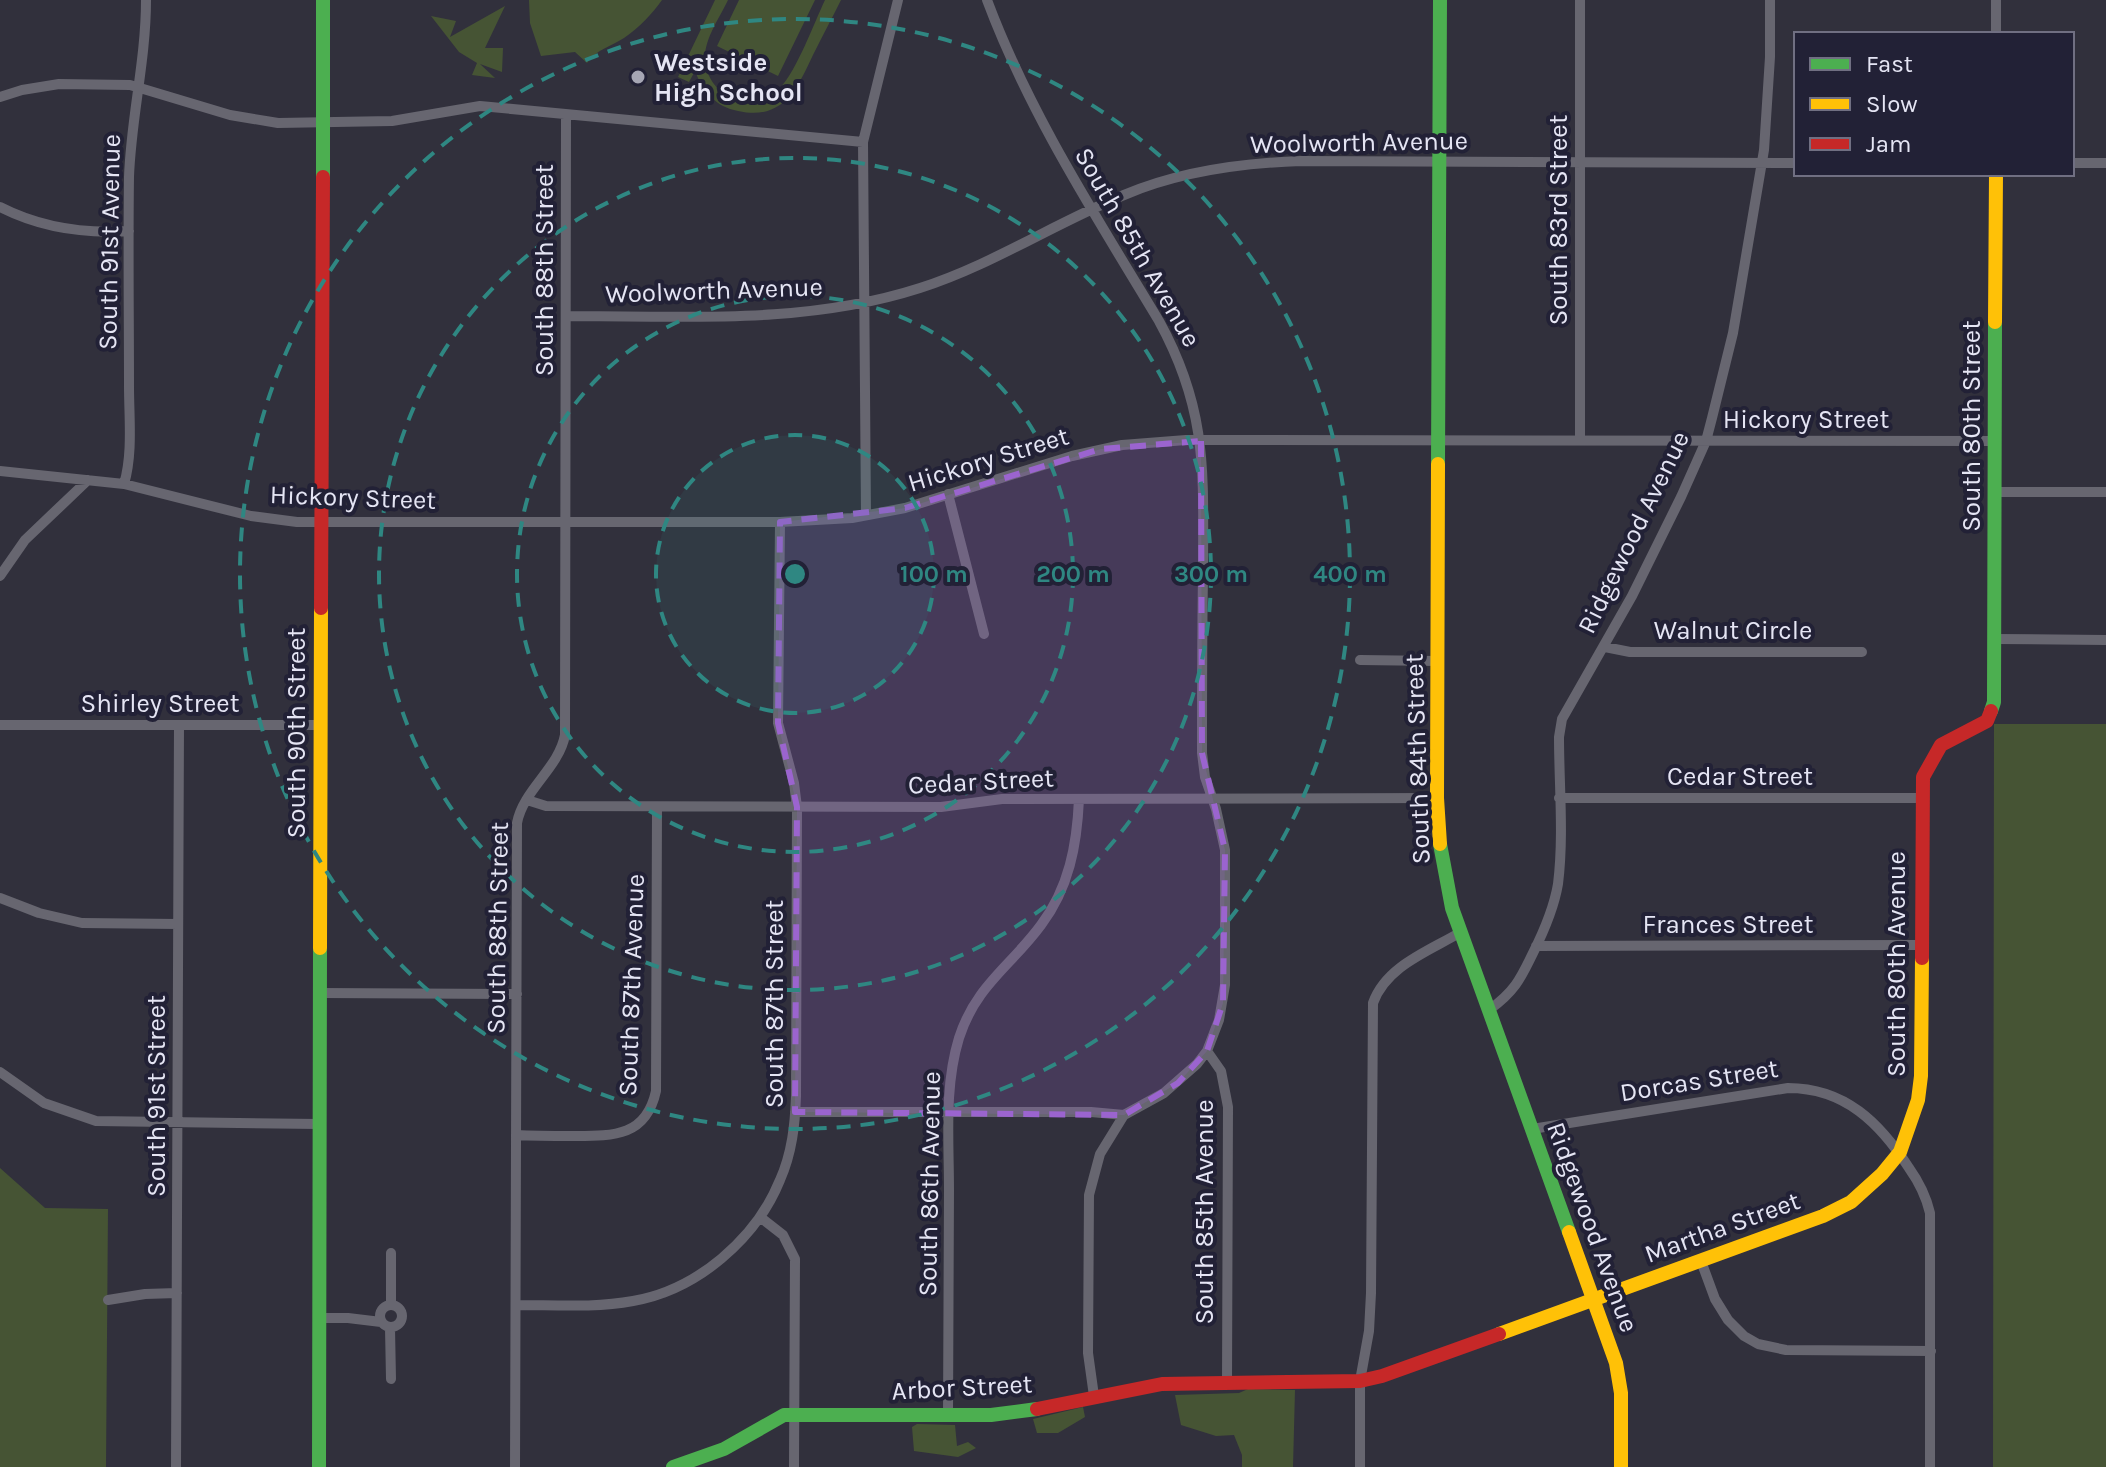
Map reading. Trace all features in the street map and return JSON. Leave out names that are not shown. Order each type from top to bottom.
[{"type":"main road","name":"South 90th Street","points":[[319,1467],[323,0]]},
{"type":"main road","name":"South 84th Street","points":[[1440,0],[1437,798],[1443,871],[1461,932]]},
{"type":"main road","name":"South 80th Street","points":[[1994,679],[1996,176]]},
{"type":"main road","name":"South 80th Avenue","points":[[1900,1152],[1920,1089],[1921,798],[1927,765],[1939,747],[1954,734],[1989,719],[1994,702],[1994,679]]},
{"type":"main road","name":"Ridgewood Avenue","points":[[1461,932],[1594,1299],[1619,1378],[1621,1467]]},
{"type":"main road","name":"Martha Street","points":[[1360,1381],[1701,1261],[1841,1208],[1859,1196],[1900,1152]]},
{"type":"main road","name":"Arbor Street","points":[[673,1467],[709,1456],[747,1437],[776,1417],[794,1414],[1017,1413],[1162,1384],[1360,1381]]},
{"type":"street","name":"South 91st Avenue","points":[[124,484],[128,468],[131,142],[145,39],[146,0]]},
{"type":"street","points":[[866,515],[863,142],[898,0]]},
{"type":"street","name":"South 85th Avenue","points":[[987,0],[1031,103],[1176,351],[1192,396],[1201,441],[1202,753],[1205,777],[1225,850],[1225,985],[1219,1020],[1207,1051],[1221,1071],[1228,1107],[1227,1382]]},
{"type":"street","name":"South 83rd Street","points":[[1580,0],[1580,440]]},
{"type":"street","name":"Ridgewood Avenue","points":[[1489,1010],[1508,997],[1518,985],[1551,913],[1558,884],[1559,737],[1562,719],[1605,647],[1706,441],[1733,333],[1762,162],[1770,57],[1770,0]]},
{"type":"street","points":[[1996,0],[1996,32]]},
{"type":"street","points":[[0,97],[59,84],[138,87],[248,119],[322,123],[392,121],[474,106],[863,142]]},
{"type":"street","name":"South 88th Street","points":[[515,1467],[517,823],[527,800],[561,748],[565,735],[566,115]]},
{"type":"street","name":"Woolworth Avenue","points":[[567,316],[769,316],[865,302],[920,288],[972,268],[1092,209],[1158,183],[1235,166],[1301,161],[1794,163]]},
{"type":"street","points":[[2074,163],[2106,163]]},
{"type":"street","points":[[0,207],[53,227],[129,231]]},
{"type":"street","name":"Hickory Street","points":[[0,471],[124,484],[251,516],[285,521],[780,522],[866,515],[905,508],[1038,465],[1101,449],[1147,442],[1995,441]]},
{"type":"street","points":[[0,576],[25,540],[88,480]]},
{"type":"street","points":[[1995,492],[2106,492]]},
{"type":"street","points":[[948,494],[984,634]]},
{"type":"street","name":"South 87th Street","points":[[516,1305],[607,1304],[660,1294],[687,1281],[741,1240],[760,1217],[785,1168],[795,1112],[797,807],[778,716],[780,522]]},
{"type":"street","points":[[1995,639],[2106,640]]},
{"type":"street","name":"Walnut Circle","points":[[1605,647],[1630,652],[1862,652]]},
{"type":"street","points":[[1360,660],[1437,661]]},
{"type":"street","name":"Shirley Street","points":[[0,725],[321,725]]},
{"type":"street","name":"South 91st Street","points":[[176,1467],[179,725]]},
{"type":"street","name":"Cedar Street","points":[[527,800],[546,806],[941,807],[1002,799],[1437,798]]},
{"type":"street","name":"Cedar Street","points":[[1559,798],[1921,798]]},
{"type":"street","name":"South 86th Avenue","points":[[948,1415],[949,1112],[953,1060],[970,1012],[991,979],[1041,925],[1064,884],[1075,844],[1079,799]]},
{"type":"street","name":"South 87th Avenue","points":[[516,1135],[605,1136],[621,1133],[638,1124],[650,1110],[656,1091],[657,807]]},
{"type":"street","points":[[0,898],[39,913],[82,923],[178,924]]},
{"type":"street","points":[[1360,1467],[1360,1381],[1369,1331],[1371,1293],[1373,1003],[1377,991],[1389,976],[1461,932]]},
{"type":"street","name":"Frances Street","points":[[1536,946],[1921,945]]},
{"type":"street","points":[[320,993],[517,994]]},
{"type":"street","points":[[1094,1396],[1088,1353],[1089,1195],[1100,1154],[1124,1115],[1178,1083],[1207,1051]]},
{"type":"street","points":[[0,1072],[44,1103],[83,1118],[107,1123],[319,1124]]},
{"type":"street","name":"Dorcas Street","points":[[1532,1129],[1798,1088],[1829,1094],[1855,1107],[1878,1125],[1900,1152]]},
{"type":"street","points":[[795,1112],[1091,1112],[1124,1115]]},
{"type":"street","points":[[1900,1152],[1923,1191],[1930,1213],[1930,1467]]},
{"type":"street","points":[[760,1217],[783,1235],[795,1259],[794,1467]]},
{"type":"street","points":[[391,1253],[391,1305],[384,1320],[391,1379]]},
{"type":"street","points":[[1701,1261],[1715,1299],[1728,1320],[1744,1336],[1758,1344],[1786,1350],[1931,1351]]},
{"type":"street","points":[[108,1300],[177,1293]]},
{"type":"street","points":[[319,1318],[384,1320],[399,1324],[402,1316],[399,1308],[391,1305]]},
{"type":"highlighted area","points":[[1201,441],[1202,753],[1225,850],[1223,1003],[1207,1051],[1178,1083],[1124,1115],[795,1112],[797,807],[778,723],[780,522],[905,508],[1101,449]]},
{"type":"green space","points":[[529,0],[662,0],[635,30],[599,51],[587,63],[575,52],[541,56],[530,23]]},
{"type":"green space","points":[[715,0],[728,0],[707,42],[707,71],[721,92],[732,98],[756,101],[769,97],[786,80],[825,0],[841,0],[794,90],[777,107],[753,113],[730,109],[717,102],[706,92],[695,71],[689,82],[678,77]]},
{"type":"green space","points":[[739,0],[815,0],[778,76],[717,46]]},
{"type":"green space","points":[[505,6],[485,48],[503,48],[502,72],[480,64],[495,78],[472,75],[477,63],[459,52],[431,16],[456,21],[450,37]]},
{"type":"green space","points":[[1994,724],[2106,724],[2106,1467],[1993,1467]]},
{"type":"green space","points":[[0,1168],[45,1208],[108,1209],[106,1467],[0,1467]]},
{"type":"green space","points":[[1248,1389],[1295,1390],[1293,1467],[1242,1467],[1242,1455],[1234,1435],[1216,1436],[1181,1425],[1175,1395],[1239,1393]]},
{"type":"green space","points":[[1083,1407],[1085,1417],[1058,1433],[1037,1433],[1033,1419]]},
{"type":"green space","points":[[917,1424],[955,1425],[957,1446],[968,1442],[976,1448],[958,1457],[914,1451],[912,1427]]},
{"type":"traffic: fast","points":[[323,0],[323,177]]},
{"type":"traffic: fast","points":[[1438,464],[1440,0]]},
{"type":"traffic: fast","points":[[1991,711],[1994,702],[1995,322]]},
{"type":"traffic: fast","points":[[1440,844],[1452,908],[1569,1232]]},
{"type":"traffic: fast","points":[[319,1467],[320,948]]},
{"type":"traffic: fast","points":[[673,1467],[724,1449],[784,1415],[991,1415],[1037,1409]]},
{"type":"traffic: slow","points":[[1995,322],[1996,176]]},
{"type":"traffic: slow","points":[[1438,464],[1437,798],[1440,844]]},
{"type":"traffic: slow","points":[[320,948],[321,608]]},
{"type":"traffic: slow","points":[[1499,1334],[1823,1216],[1851,1202],[1882,1174],[1900,1152],[1918,1100],[1922,958]]},
{"type":"traffic: slow","points":[[1569,1232],[1616,1363],[1621,1393],[1621,1467]]},
{"type":"traffic: jam","points":[[321,608],[323,177]]},
{"type":"traffic: jam","points":[[1922,958],[1923,777],[1941,745],[1987,721],[1991,711]]},
{"type":"traffic: jam","points":[[1037,1409],[1162,1384],[1360,1381],[1499,1334]]},
{"type":"place","name":"Westside High School","points":[[638,77]]}]
